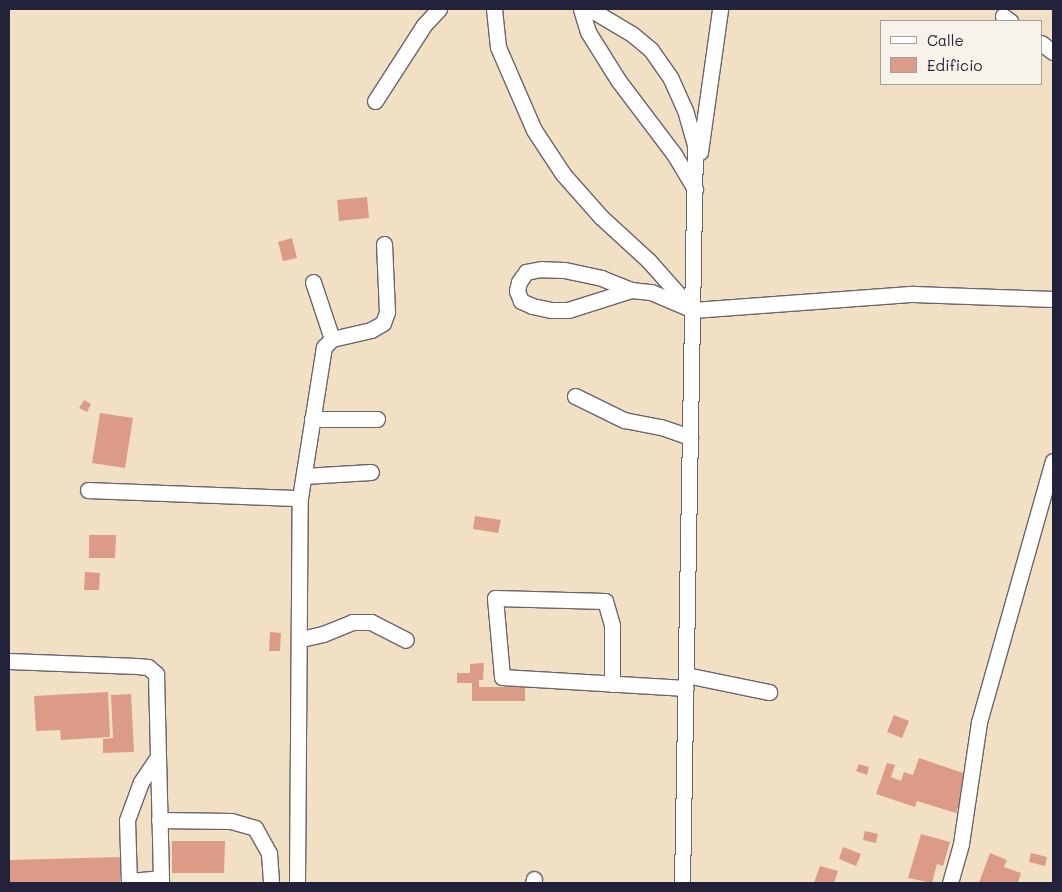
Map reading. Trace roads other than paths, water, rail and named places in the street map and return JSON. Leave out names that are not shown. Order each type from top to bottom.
[{"type":"street","points":[[375,101],[424,25],[439,9]]},
{"type":"street","points":[[494,9],[498,47],[534,130],[563,174],[601,217],[648,260],[692,310]]},
{"type":"street","points":[[581,9],[588,32],[618,80],[674,154],[695,189]]},
{"type":"street","points":[[590,9],[632,34],[651,50],[671,79],[685,110],[695,146],[682,883]]},
{"type":"street","points":[[695,189],[720,9]]},
{"type":"street","points":[[1042,44],[1053,52]]},
{"type":"street","points":[[297,883],[301,639],[300,498],[324,347],[332,338],[371,330],[383,323],[387,312],[384,244]]},
{"type":"street","points":[[631,290],[568,310],[551,310],[532,306],[521,301],[517,291],[519,282],[526,272],[542,269],[564,270],[602,278],[631,290],[651,292],[692,310],[913,294],[1053,300]]},
{"type":"street","points":[[314,282],[332,338]]},
{"type":"street","points":[[575,396],[624,420],[660,427],[690,437]]},
{"type":"street","points":[[312,419],[378,419]]},
{"type":"street","points":[[950,883],[961,844],[979,722],[1053,460]]},
{"type":"street","points":[[304,476],[371,472]]},
{"type":"street","points":[[88,490],[300,498]]},
{"type":"street","points":[[612,684],[612,625],[605,601],[495,598],[502,678],[612,684],[686,682],[769,692]]},
{"type":"street","points":[[301,639],[323,634],[352,622],[371,622],[406,640]]},
{"type":"street","points":[[9,661],[148,667],[156,674],[161,881],[129,882],[127,820],[141,782],[158,758]]},
{"type":"street","points":[[160,820],[231,821],[255,828],[269,853],[271,883]]}]
